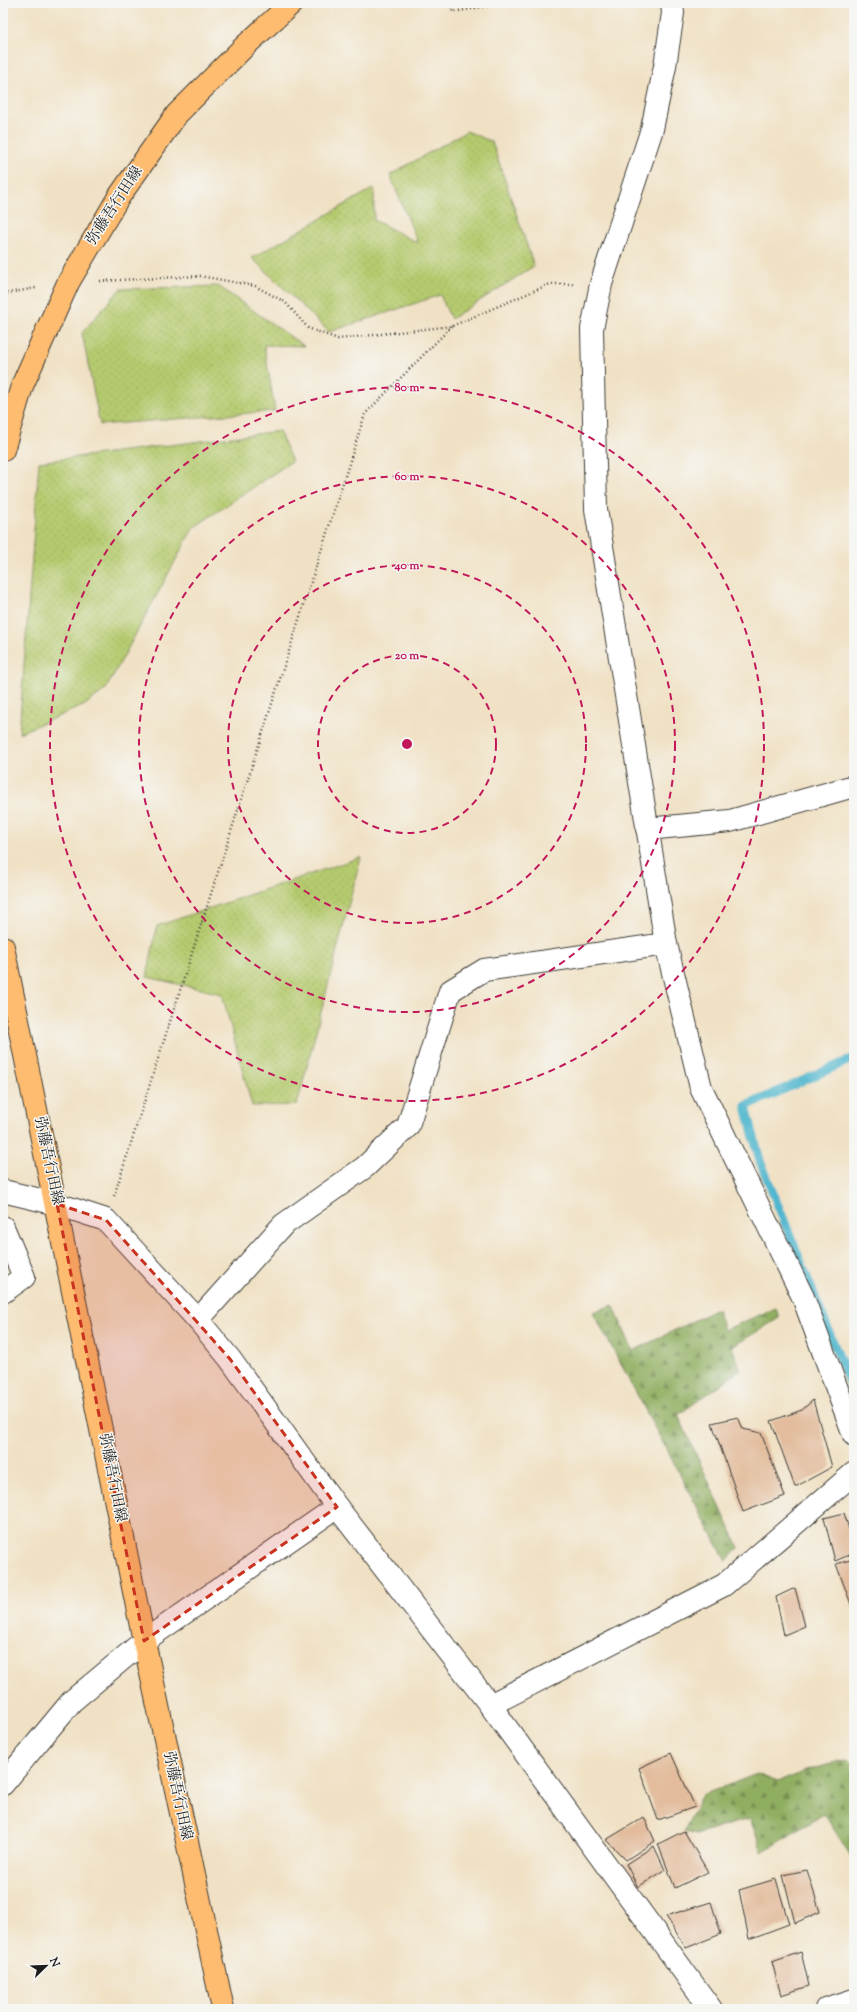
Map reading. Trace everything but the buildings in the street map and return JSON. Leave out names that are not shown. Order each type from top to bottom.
[{"type":"main road","name":"弥藤吾行田線","points":[[3,450],[22,386],[68,283],[118,198],[177,114],[246,45],[292,3]]},
{"type":"main road","name":"弥藤吾行田線","points":[[3,947],[57,1204],[144,1641],[223,2009]]},
{"type":"street","points":[[672,3],[673,13],[665,66],[652,129],[602,284],[592,329],[596,509],[666,944],[701,1088],[803,1297],[854,1435]]},
{"type":"street","points":[[647,829],[730,821],[854,786]]},
{"type":"street","points":[[198,1320],[283,1225],[366,1167],[408,1126],[450,991],[484,970],[666,944]]},
{"type":"street","points":[[3,1192],[57,1204],[106,1220],[198,1320],[230,1359],[337,1507],[490,1705],[711,2009]]},
{"type":"street","points":[[3,1227],[24,1277],[3,1292]]},
{"type":"street","points":[[490,1705],[724,1585],[854,1473]]},
{"type":"street","points":[[3,1784],[72,1702],[144,1641],[337,1507]]},
{"type":"street","points":[[826,2009],[854,2000]]},
{"type":"path","points":[[449,3],[453,12],[506,3]]},
{"type":"path","points":[[68,283],[200,276],[255,286],[285,302],[308,328],[338,339],[452,326],[550,284],[602,284]]},
{"type":"path","points":[[106,1220],[365,414],[452,326]]},
{"type":"highlighted area","points":[[57,1204],[106,1220],[230,1359],[337,1507],[144,1641]]},
{"type":"green space","points":[[467,131],[492,142],[534,266],[451,319],[440,295],[329,332],[252,258],[374,188],[374,220],[418,243],[390,175]]},
{"type":"green space","points":[[218,286],[304,346],[264,345],[275,411],[100,425],[82,333],[120,289]]},
{"type":"green space","points":[[279,431],[292,461],[193,528],[106,689],[85,705],[19,733],[39,462]]},
{"type":"green space","points":[[361,857],[297,1105],[252,1106],[222,994],[147,977],[157,926]]},
{"type":"green space","points":[[613,1305],[633,1351],[717,1309],[724,1330],[776,1308],[779,1318],[732,1347],[741,1370],[678,1415],[739,1548],[726,1561],[593,1312]]},
{"type":"green space","points":[[848,1760],[854,1763],[854,1861],[824,1814],[762,1852],[750,1818],[696,1835],[684,1831],[702,1795],[757,1774],[778,1782],[815,1768]]},
{"type":"waterway","points":[[854,1058],[746,1106],[760,1161],[854,1394]]}]
